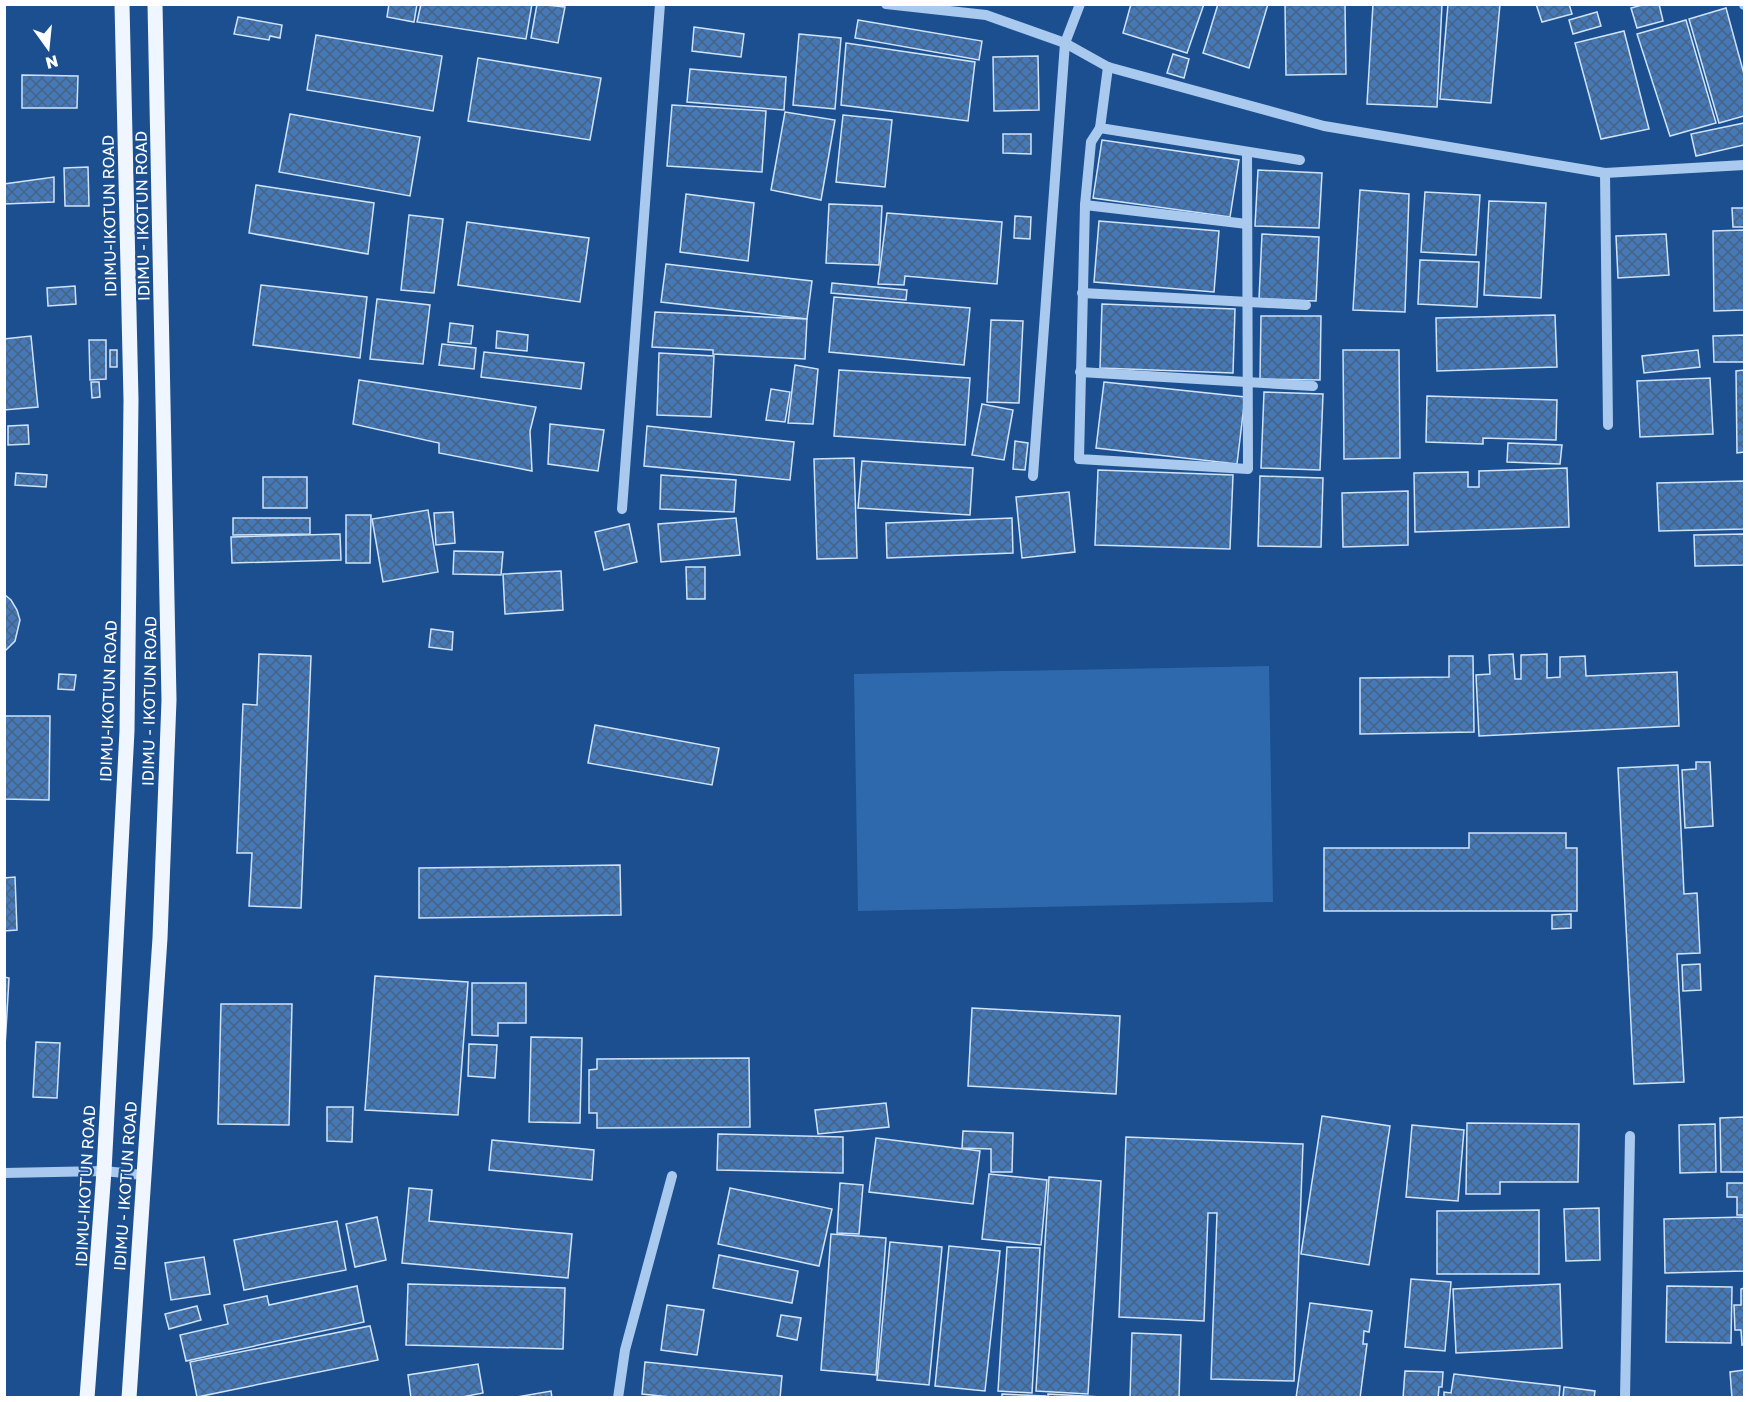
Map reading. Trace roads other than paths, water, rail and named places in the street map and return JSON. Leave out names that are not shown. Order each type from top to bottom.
[{"type":"main road","name":"IDIMU-IKOTUN ROAD","points":[[87,1398],[104,1171],[127,731],[131,400],[122,4]]},
{"type":"main road","name":"IDIMU - IKOTUN ROAD","points":[[129,1398],[160,938],[170,700],[155,4]]},
{"type":"street","points":[[622,509],[660,4]]},
{"type":"street","points":[[886,4],[986,15],[1065,44],[1108,67],[1324,126],[1605,172],[1744,165]]},
{"type":"street","points":[[1033,476],[1065,44],[1080,4]]},
{"type":"street","points":[[1108,67],[1100,128],[1092,142],[1084,205],[1079,459],[1248,469],[1247,152]]},
{"type":"street","points":[[1100,128],[1299,160]]},
{"type":"street","points":[[1605,172],[1608,425]]},
{"type":"street","points":[[1084,205],[1247,224]]},
{"type":"street","points":[[1082,293],[1306,305]]},
{"type":"street","points":[[1080,372],[1312,386]]},
{"type":"street","points":[[1625,1398],[1630,1136]]},
{"type":"street","points":[[4,1173],[104,1171],[143,1175]]},
{"type":"street","points":[[618,1398],[625,1350],[672,1176]]}]
